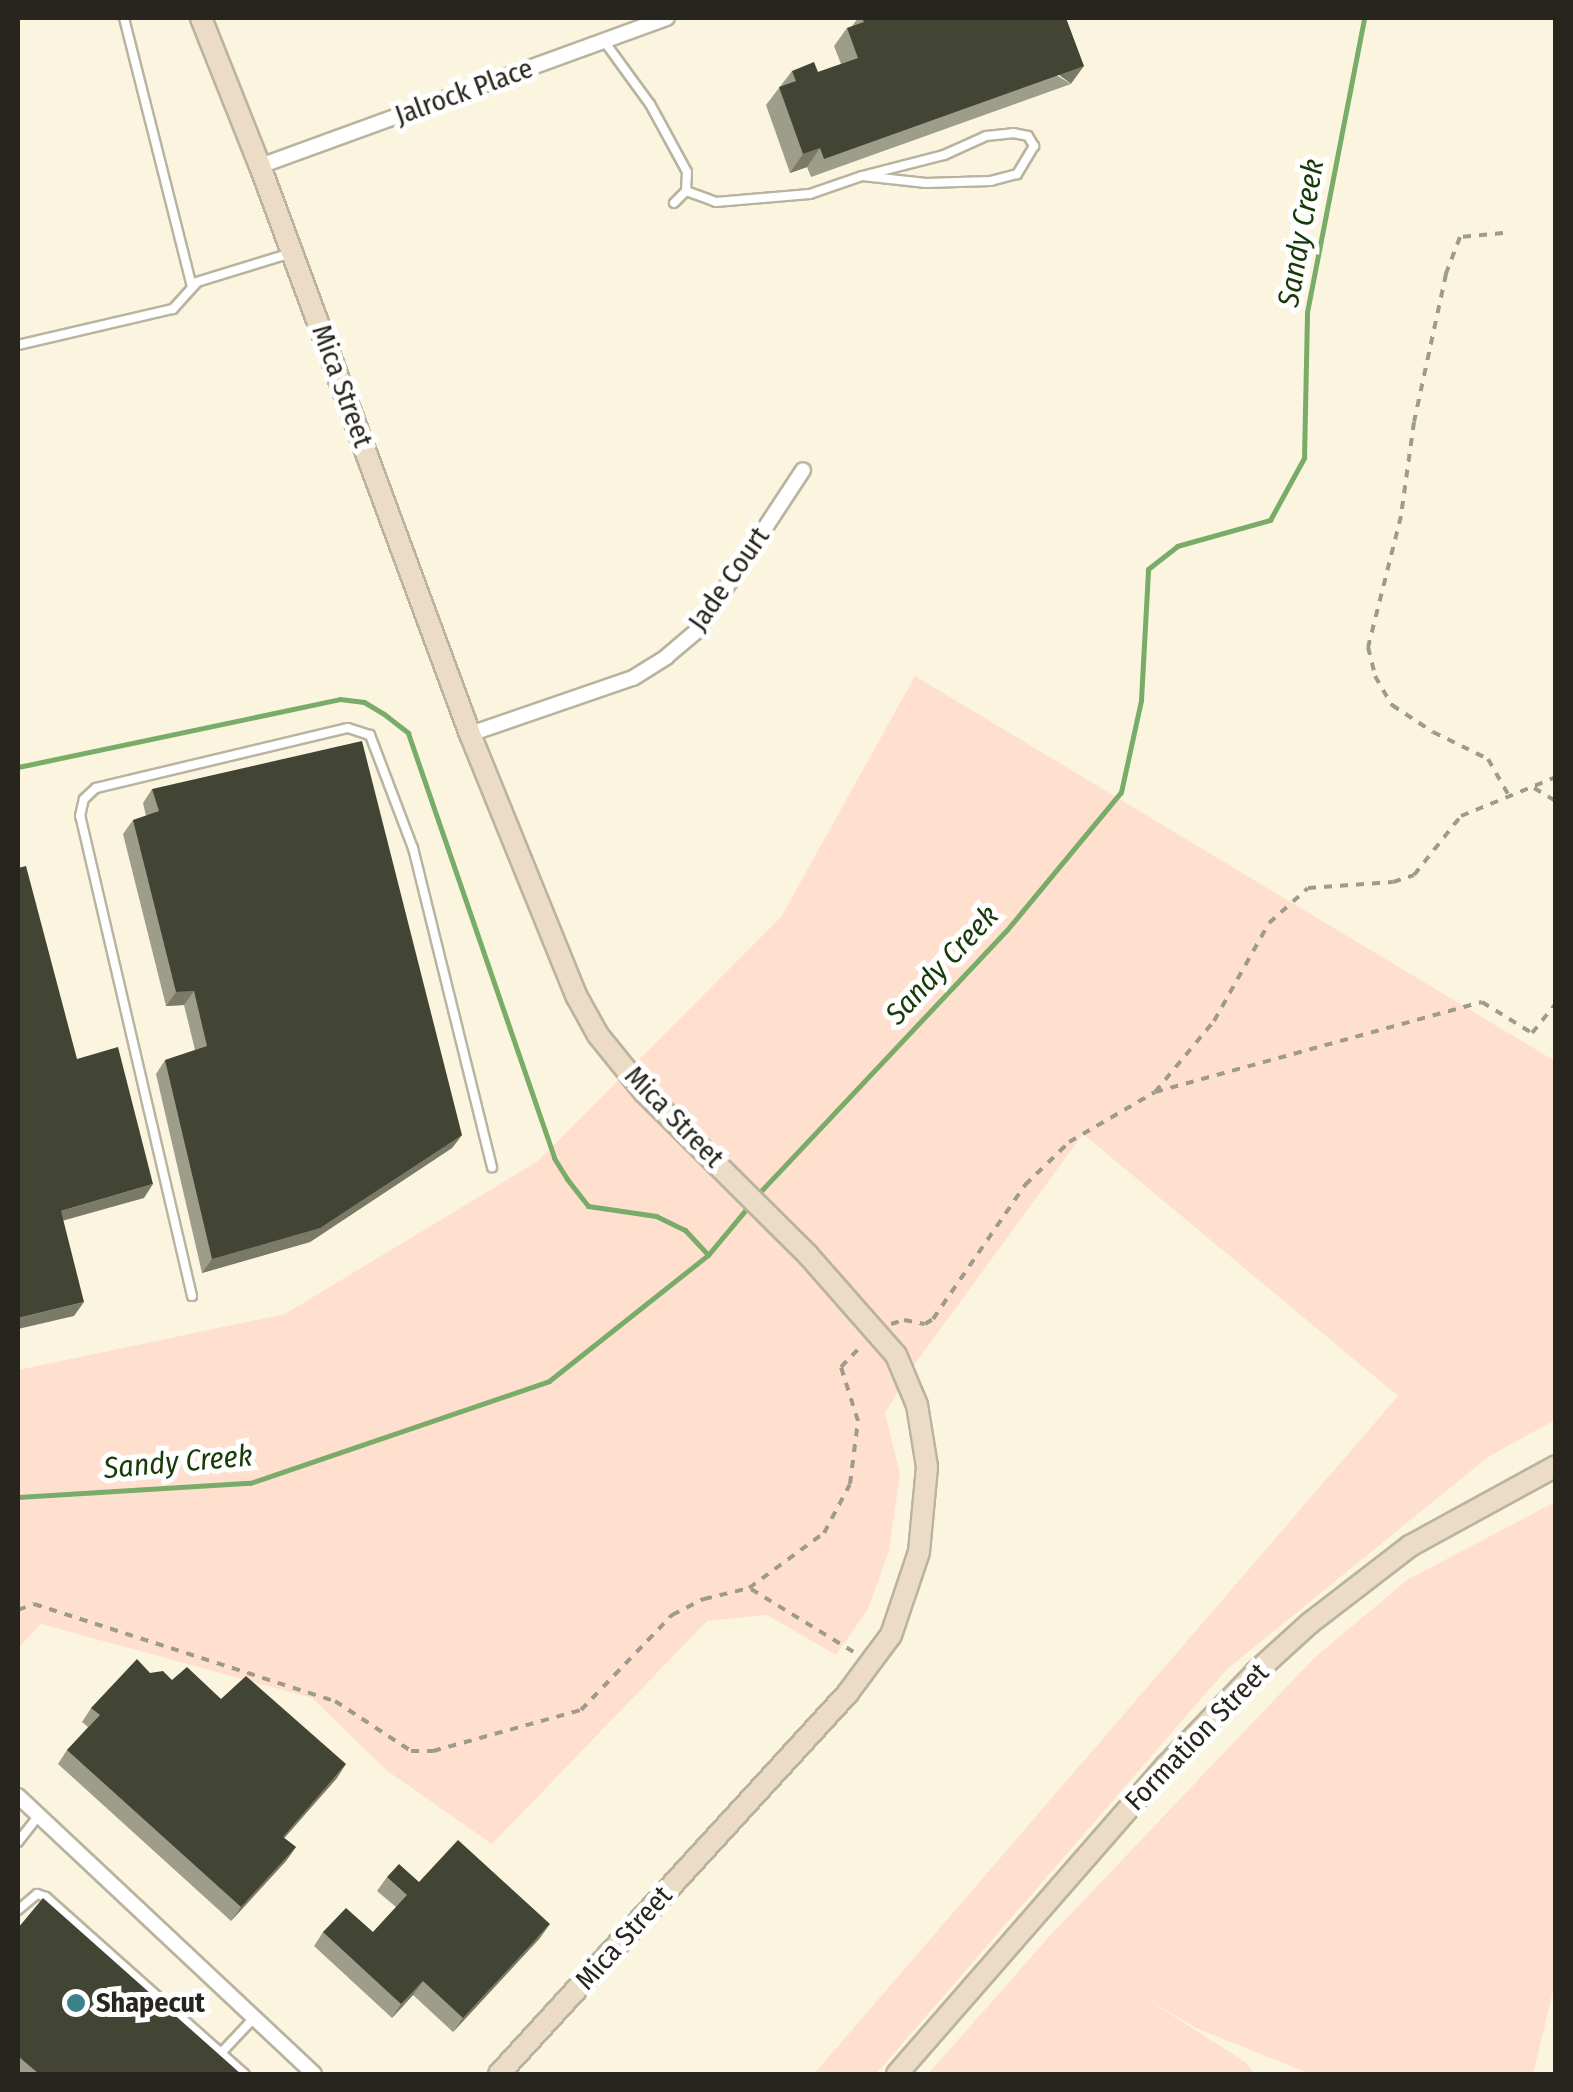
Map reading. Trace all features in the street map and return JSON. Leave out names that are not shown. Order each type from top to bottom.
[{"type":"street","name":"Mica Street","points":[[200,18],[260,166],[470,734],[577,997],[598,1035],[644,1092],[701,1144],[896,1354],[917,1405],[927,1467],[919,1552],[891,1634],[848,1693],[499,2074]]},
{"type":"street","name":"Jalrock Place","points":[[260,166],[668,18]]},
{"type":"street","name":"Jade Court","points":[[470,734],[633,678],[666,657],[698,630],[803,470]]},
{"type":"street","name":"Formation Street","points":[[898,2074],[1166,1766],[1256,1672],[1310,1623],[1410,1546],[1556,1466]]},
{"type":"street","points":[[18,1796],[314,2074]]},
{"type":"lane","points":[[124,18],[192,286]]},
{"type":"lane","points":[[604,41],[650,104],[686,172],[686,191],[674,202]]},
{"type":"lane","points":[[686,191],[716,202],[810,194],[862,176],[944,155],[986,136],[1014,133],[1028,136],[1034,146],[1016,174],[990,181],[926,183],[862,176]]},
{"type":"lane","points":[[18,345],[174,309],[192,286],[292,253]]},
{"type":"lane","points":[[192,1296],[80,816],[84,798],[96,788],[348,728],[370,736],[413,848],[492,1167]]},
{"type":"lane","points":[[18,1842],[38,1816]]},
{"type":"lane","points":[[18,1910],[37,1894],[46,1898],[245,2074]]},
{"type":"lane","points":[[221,2053],[254,2018]]},
{"type":"path","points":[[1503,233],[1460,237],[1446,274],[1414,422],[1400,516],[1368,648],[1375,676],[1392,705],[1488,759],[1508,794]]},
{"type":"path","points":[[1155,1092],[1214,1021],[1269,923],[1308,888],[1393,882],[1414,876],[1461,816],[1556,777]]},
{"type":"path","points":[[1531,787],[1556,800]]},
{"type":"path","points":[[18,1610],[34,1604],[335,1702],[410,1751],[433,1751],[582,1710],[672,1615],[704,1598],[749,1588],[808,1548],[840,1508],[850,1484],[858,1420],[841,1367],[878,1333],[904,1320],[925,1324],[934,1319],[1036,1174],[1069,1142],[1155,1092],[1482,1002],[1532,1032],[1556,1003]]},
{"type":"path","points":[[749,1588],[870,1662]]},
{"type":"shaded area","points":[[915,676],[1555,1061],[1555,1420],[1488,1457],[1226,1670],[876,2074],[814,2074],[1398,1396],[1083,1134],[917,1361],[885,1413],[900,1474],[889,1551],[868,1609],[836,1655],[767,1615],[707,1621],[492,1844],[386,1770],[312,1698],[41,1624],[18,1648],[18,1370],[285,1314],[538,1161],[781,917]]},
{"type":"shaded area","points":[[1555,1502],[1556,1979],[1533,2074],[1310,2074],[1196,2028],[1144,1997],[1245,2062],[1255,2074],[928,2074],[1047,1939],[1313,1659],[1407,1580]]},
{"type":"building","points":[[862,18],[1066,18],[1084,66],[824,159],[820,148],[803,154],[779,87],[796,81],[792,71],[814,62],[818,72],[858,58],[847,28],[864,22]]},
{"type":"building","points":[[362,741],[462,1135],[320,1228],[212,1259],[165,1060],[207,1046],[194,991],[176,992],[133,820],[159,811],[152,789]]},
{"type":"building","points":[[26,866],[77,1059],[118,1047],[153,1184],[61,1211],[84,1302],[18,1318],[18,868]]},
{"type":"building","points":[[137,1659],[150,1673],[163,1671],[172,1680],[187,1667],[221,1699],[246,1676],[346,1764],[283,1837],[296,1847],[241,1907],[67,1750],[100,1715],[91,1708]]},
{"type":"building","points":[[458,1840],[550,1924],[463,2018],[423,1981],[401,2004],[323,1932],[346,1908],[373,1932],[407,1895],[387,1877],[399,1864],[419,1882]]},
{"type":"building","name":"Shapecut","points":[[43,1898],[241,2074],[39,2074],[18,2056],[18,1928]]},
{"type":"waterway","name":"Sandy Creek","points":[[758,1194],[1006,931],[1121,792],[1141,700],[1148,569],[1177,546],[1270,520],[1304,458],[1307,312],[1364,18]]},
{"type":"waterway","points":[[18,767],[340,699],[364,702],[384,714],[408,733],[554,1158],[588,1206],[656,1216],[685,1230],[708,1255]]},
{"type":"waterway","name":"Sandy Creek","points":[[18,1497],[250,1483],[549,1381],[708,1255],[748,1207]]},
{"type":"place","name":"Shapecut","points":[[76,2003]]}]
